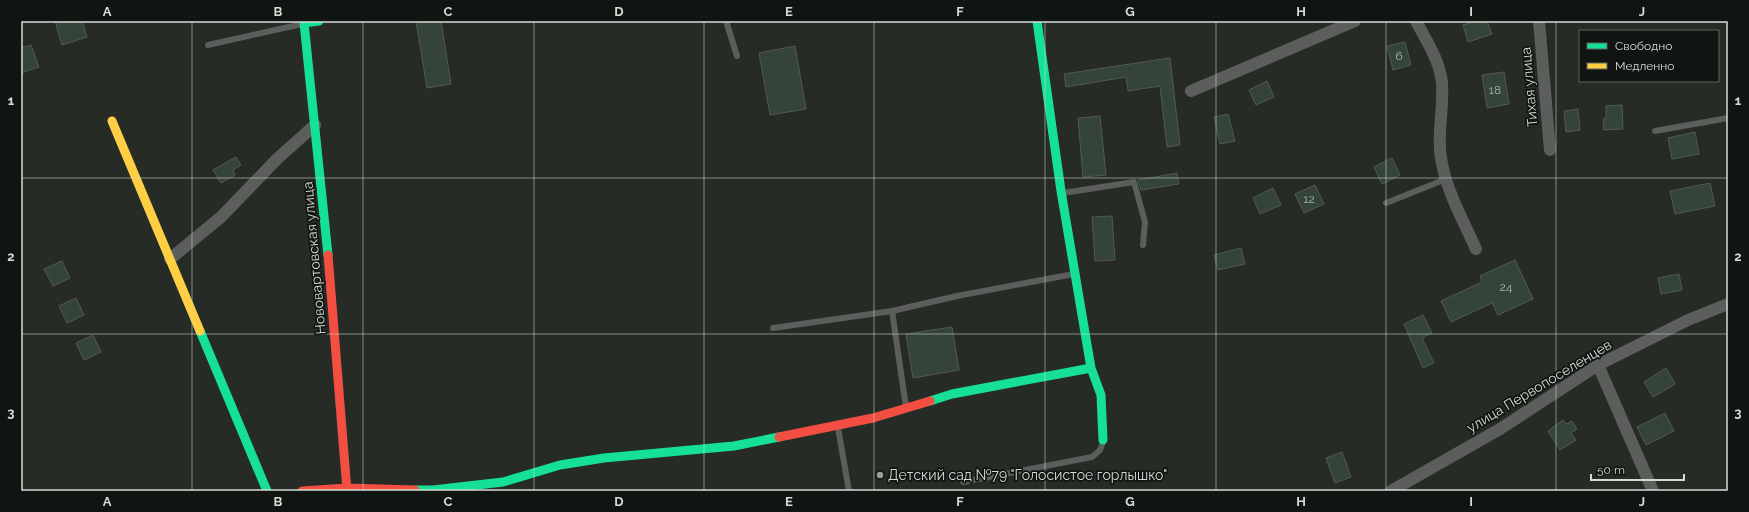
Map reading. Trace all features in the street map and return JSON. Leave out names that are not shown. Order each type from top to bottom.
[{"type":"street","points":[[304,22],[319,21]]},
{"type":"street","points":[[1037,21],[1062,194],[1091,368],[1098,381],[1102,396],[1103,440]]},
{"type":"street","points":[[1191,91],[1355,21]]},
{"type":"street","points":[[1416,21],[1436,62],[1442,82],[1439,134],[1441,163],[1446,179],[1476,249]]},
{"type":"street","name":"Тихая улица","points":[[1539,21],[1550,150]]},
{"type":"street","name":"Нововартовская улица","points":[[304,22],[316,125],[330,272],[347,490]]},
{"type":"street","points":[[112,121],[267,491]]},
{"type":"street","points":[[170,259],[221,217],[277,158],[316,125]]},
{"type":"street","name":"улица Первопоселенцев","points":[[1392,491],[1500,429],[1598,365],[1688,320],[1728,304]]},
{"type":"street","points":[[1598,365],[1654,491]]},
{"type":"street","points":[[302,491],[433,490],[505,487],[560,465],[604,458],[734,446],[837,424],[873,418],[952,394],[1091,368]]},
{"type":"lane","points":[[726,21],[737,56]]},
{"type":"lane","points":[[208,45],[304,22]]},
{"type":"lane","points":[[1655,131],[1728,118]]},
{"type":"lane","points":[[1386,203],[1446,179]]},
{"type":"lane","points":[[1062,194],[1134,182],[1145,222],[1144,245]]},
{"type":"lane","points":[[773,328],[892,311],[957,296],[1075,274]]},
{"type":"lane","points":[[892,311],[906,408]]},
{"type":"lane","points":[[837,424],[849,491]]},
{"type":"lane","points":[[963,482],[1092,457],[1100,450],[1103,440]]},
{"type":"building","points":[[55,21],[82,21],[87,37],[62,45]]},
{"type":"building","points":[[416,21],[441,21],[451,84],[427,88]]},
{"type":"building","points":[[1477,21],[1487,21],[1492,34],[1468,42],[1463,25]]},
{"type":"building","points":[[1405,42],[1411,65],[1393,70],[1387,46]]},
{"type":"building","points":[[31,45],[39,67],[21,73],[21,48]]},
{"type":"building","points":[[795,46],[806,109],[770,115],[759,53]]},
{"type":"building","points":[[1170,58],[1180,145],[1167,147],[1160,86],[1128,91],[1126,77],[1066,87],[1064,74]]},
{"type":"building","points":[[1504,72],[1509,104],[1487,108],[1482,75]]},
{"type":"building","points":[[1267,81],[1274,97],[1256,105],[1249,90]]},
{"type":"building","points":[[1622,105],[1623,129],[1604,130],[1603,119],[1606,118],[1606,106]]},
{"type":"building","points":[[1578,109],[1580,130],[1566,132],[1564,111]]},
{"type":"building","points":[[1228,114],[1235,141],[1220,144],[1214,117]]},
{"type":"building","points":[[1100,116],[1106,175],[1083,177],[1078,118]]},
{"type":"building","points":[[1695,132],[1699,154],[1672,159],[1668,138]]},
{"type":"building","points":[[236,157],[241,165],[233,170],[235,175],[221,183],[213,170]]},
{"type":"building","points":[[1392,158],[1400,175],[1382,184],[1374,167]]},
{"type":"building","points":[[1177,173],[1179,184],[1141,190],[1138,180]]},
{"type":"building","points":[[1710,183],[1715,206],[1675,214],[1670,191]]},
{"type":"building","points":[[1315,185],[1324,204],[1304,213],[1295,194]]},
{"type":"building","points":[[1273,188],[1281,205],[1260,214],[1253,198]]},
{"type":"building","points":[[1112,216],[1115,260],[1095,261],[1092,217]]},
{"type":"building","points":[[1241,248],[1245,264],[1218,270],[1214,255]]},
{"type":"building","points":[[1515,260],[1533,299],[1498,315],[1492,303],[1451,322],[1441,301],[1482,282],[1480,276]]},
{"type":"building","points":[[62,261],[70,278],[53,286],[44,269]]},
{"type":"building","points":[[1679,274],[1682,290],[1661,294],[1658,278]]},
{"type":"building","points":[[76,298],[84,315],[67,323],[59,306]]},
{"type":"building","points":[[1423,315],[1432,333],[1422,338],[1434,363],[1423,368],[1404,324]]},
{"type":"building","points":[[952,327],[959,370],[913,378],[906,334]]},
{"type":"building","points":[[93,335],[101,352],[84,360],[76,343]]},
{"type":"building","points":[[1666,368],[1675,384],[1653,397],[1644,382]]},
{"type":"building","points":[[1665,413],[1674,431],[1646,445],[1637,427]]},
{"type":"building","points":[[1563,420],[1566,424],[1572,421],[1577,429],[1571,433],[1576,440],[1560,450],[1548,431]]},
{"type":"building","points":[[1342,452],[1351,477],[1335,483],[1326,458]]},
{"type":"traffic: fast","points":[[319,21],[304,23],[328,255]]},
{"type":"traffic: fast","points":[[1037,21],[1061,191],[1091,368],[1101,395],[1103,440]]},
{"type":"traffic: fast","points":[[200,331],[267,491]]},
{"type":"traffic: fast","points":[[930,401],[952,394],[1091,368]]},
{"type":"traffic: fast","points":[[415,490],[433,490],[503,482],[560,465],[604,458],[734,446],[779,437]]},
{"type":"traffic: slow","points":[[112,121],[200,331]]},
{"type":"traffic: jam","points":[[328,255],[347,491]]},
{"type":"traffic: jam","points":[[779,437],[873,418],[930,401]]},
{"type":"traffic: jam","points":[[302,491],[347,488],[415,490]]},
{"type":"place","name":"Детский сад №79 \"Голосистое горлышко\"","points":[[880,475]]}]
